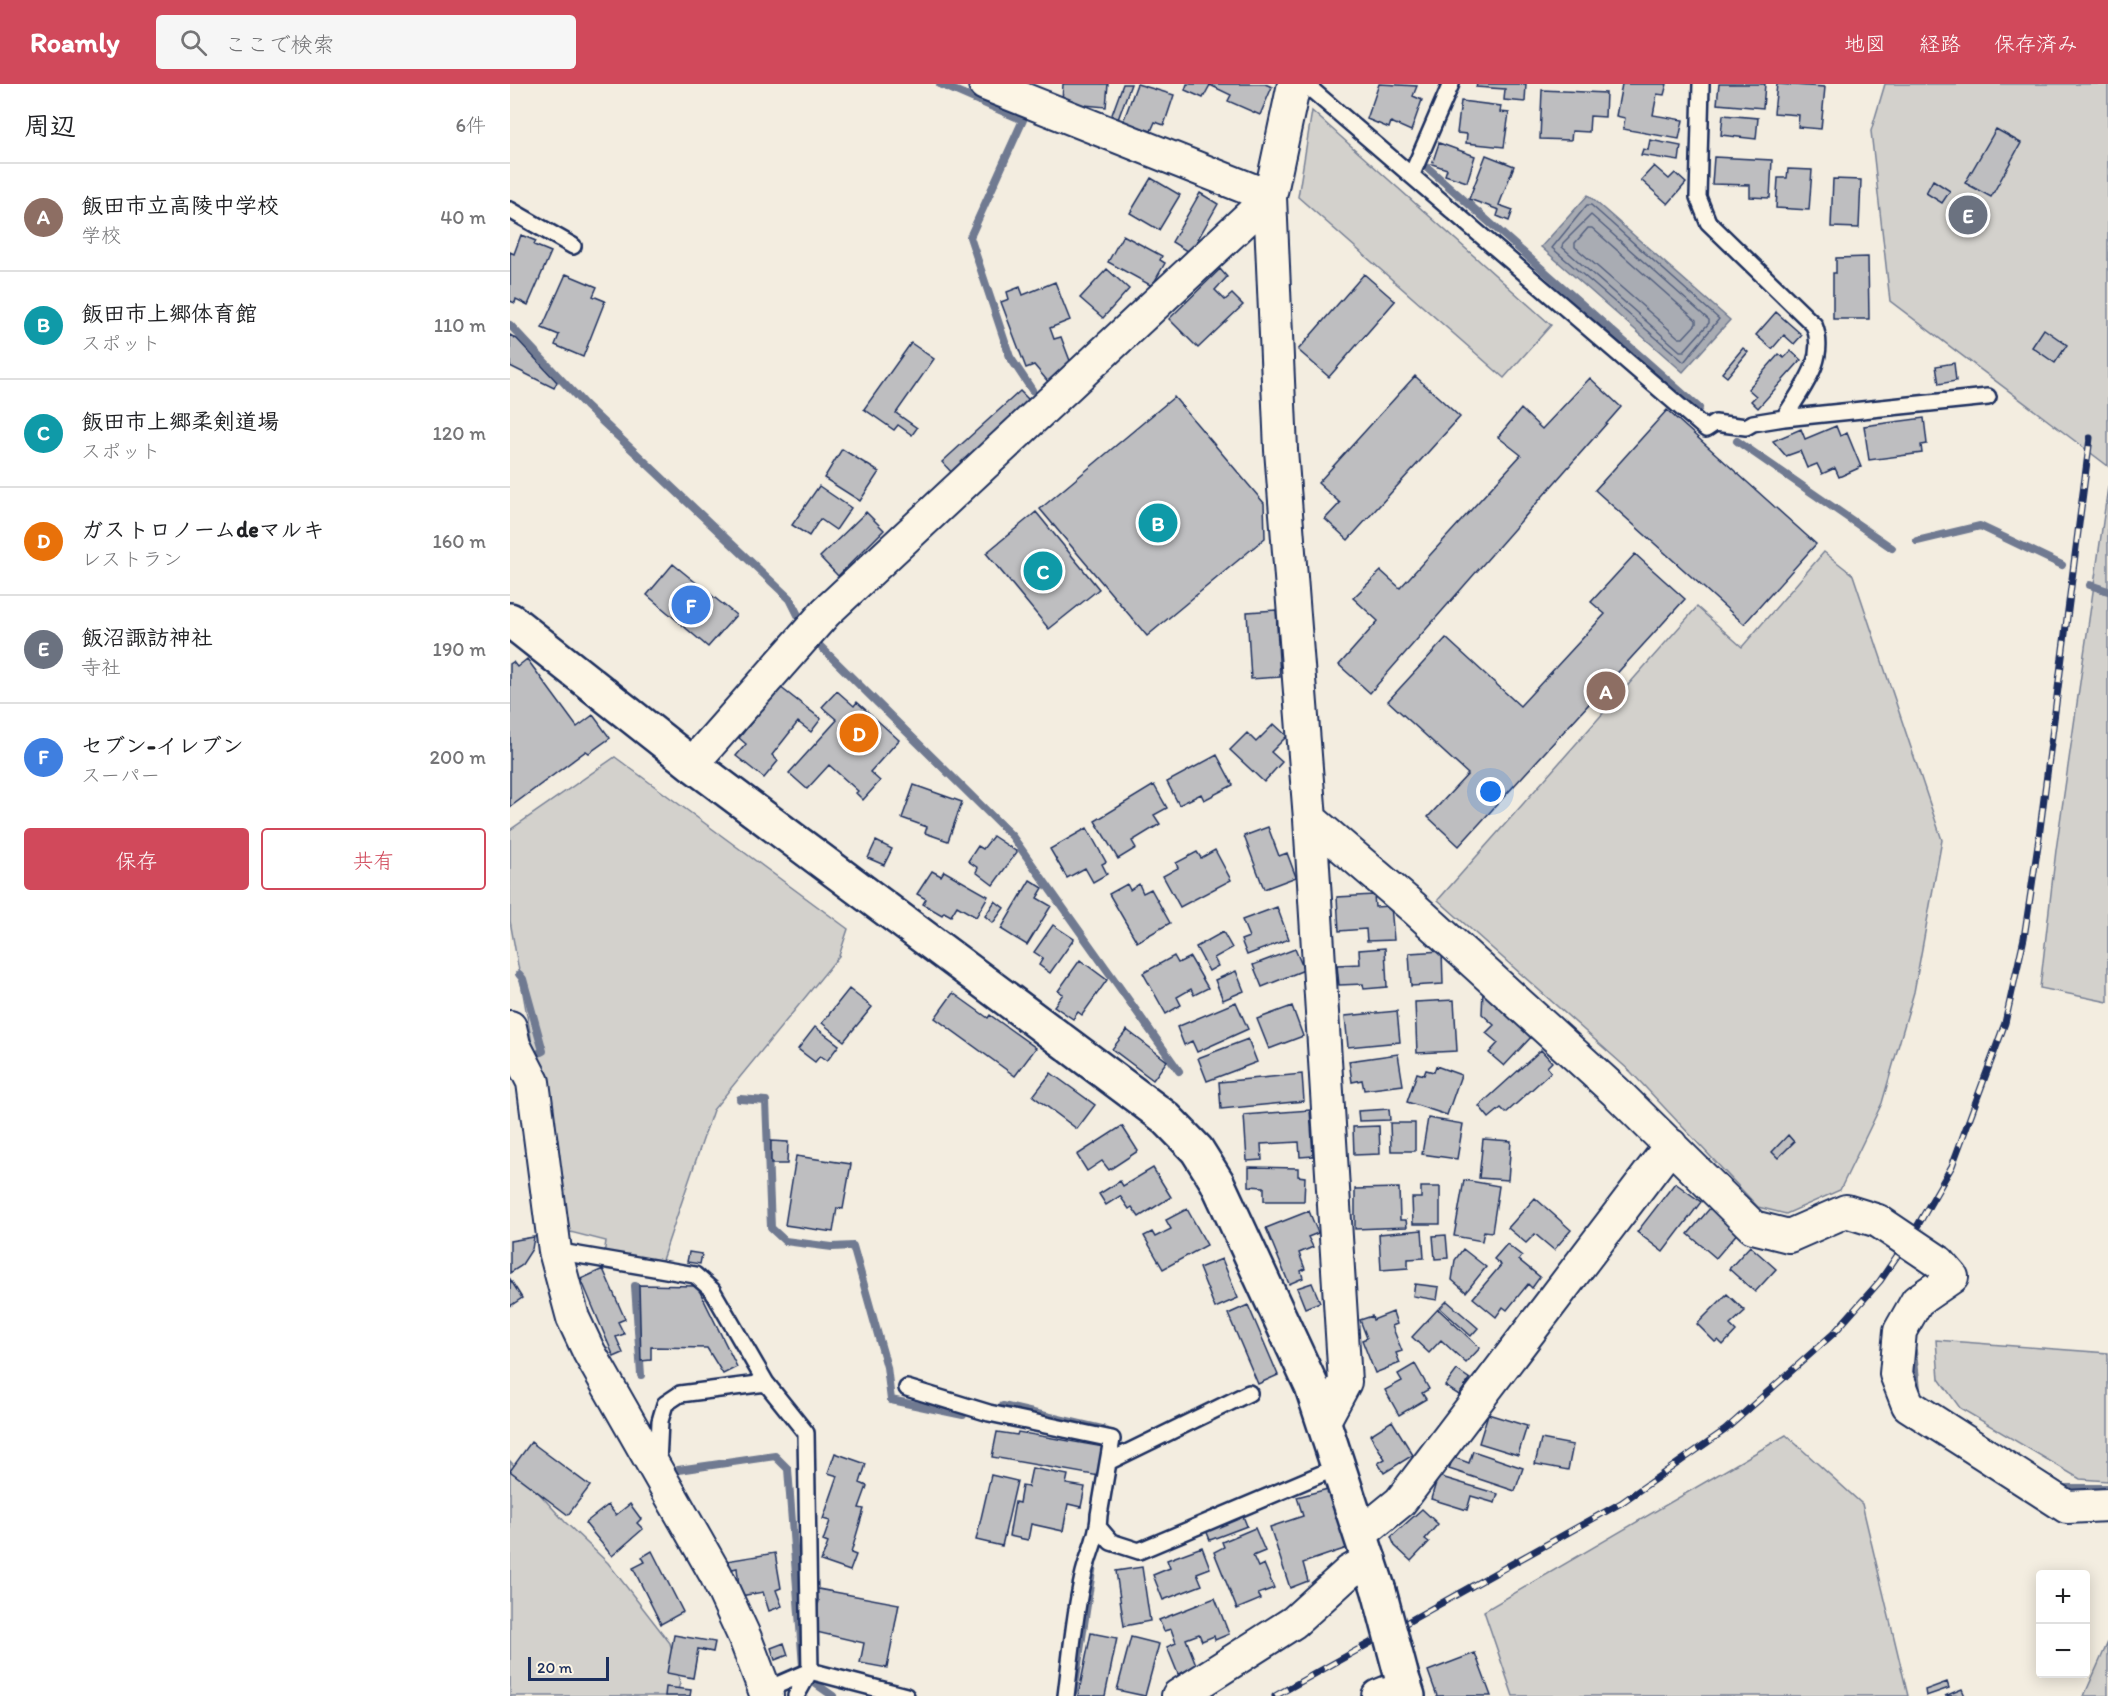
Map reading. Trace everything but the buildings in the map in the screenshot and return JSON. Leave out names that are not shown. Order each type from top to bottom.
[{"type":"street","points":[[1294,84],[1270,196],[1281,450],[1310,819],[1345,1382],[1324,1421]]},
{"type":"street","points":[[995,86],[1270,196]]},
{"type":"street","points":[[692,764],[826,612],[1270,196]]},
{"type":"street","points":[[510,620],[692,764],[1166,1118],[1197,1150],[1217,1182],[1312,1387],[1370,1561],[1398,1688]]},
{"type":"street","points":[[1310,819],[1423,916],[1616,1092],[1753,1227],[1789,1236],[1846,1211],[1878,1221],[1939,1262],[1952,1277],[1917,1300],[1900,1331],[1896,1374],[1908,1405],[2067,1507],[2108,1506]]},
{"type":"street","points":[[511,1039],[533,1082],[555,1251],[573,1318],[589,1352],[717,1575],[764,1694]]},
{"type":"street","points":[[1178,1696],[1294,1622],[1349,1572],[1370,1561],[1400,1502],[1671,1146]]},
{"type":"lane","points":[[1305,84],[1706,429],[1715,423],[1746,427],[1753,423],[1784,418],[1988,397]]},
{"type":"lane","points":[[1412,174],[1451,84]]},
{"type":"lane","points":[[1701,84],[1698,197],[1708,222],[1814,325],[1820,340],[1816,364],[1784,418]]},
{"type":"lane","points":[[510,210],[573,246]]},
{"type":"lane","points":[[555,1251],[695,1275],[712,1290],[766,1383],[806,1433],[810,1671],[796,1696]]},
{"type":"lane","points":[[658,1473],[660,1421],[665,1404],[680,1394],[766,1383]]},
{"type":"lane","points":[[907,1388],[989,1413],[1112,1439],[1099,1528],[1090,1546],[1082,1579],[1066,1696]]},
{"type":"lane","points":[[1108,1462],[1249,1393]]},
{"type":"lane","points":[[1099,1528],[1111,1542],[1139,1551],[1340,1466]]},
{"type":"lane","points":[[764,1694],[810,1671],[906,1696]]},
{"type":"shaded area","points":[[1885,84],[2108,84],[2108,466],[1890,301],[1871,131]]},
{"type":"shaded area","points":[[1312,111],[1551,325],[1504,378],[1298,197]]},
{"type":"shaded area","points":[[2108,487],[2108,1002],[2040,988],[2056,850]]},
{"type":"shaded area","points":[[1824,552],[1853,575],[1942,840],[1914,992],[1882,1103],[1840,1190],[1786,1214],[1758,1207],[1631,1072],[1438,900],[1697,607],[1742,647]]},
{"type":"shaded area","points":[[615,757],[848,929],[839,956],[713,1110],[662,1260],[604,1255],[606,1241],[570,1232],[544,1083],[535,1060],[510,921],[510,830]]},
{"type":"shaded area","points":[[1936,1340],[2108,1353],[2108,1481],[2080,1479],[1960,1408],[1939,1379]]},
{"type":"shaded area","points":[[1786,1435],[1862,1504],[1908,1696],[1513,1696],[1484,1611]]},
{"type":"shaded area","points":[[510,1461],[565,1522],[608,1563],[670,1643],[680,1683],[676,1696],[510,1696]]},
{"type":"shaded area","points":[[2108,1642],[2108,1696],[2084,1696]]},
{"type":"water","points":[[1588,195],[1730,320],[1683,372],[1541,247]]},
{"type":"waterway","points":[[940,84],[1023,120],[970,237],[1010,357],[1032,390]]},
{"type":"waterway","points":[[1428,168],[1699,408]]},
{"type":"waterway","points":[[510,325],[586,406],[790,599],[800,619]]},
{"type":"waterway","points":[[1737,441],[1892,548]]},
{"type":"waterway","points":[[1917,541],[1980,526],[2062,565]]},
{"type":"waterway","points":[[2090,585],[2108,591]]},
{"type":"waterway","points":[[818,644],[1012,836],[1179,1071]]},
{"type":"waterway","points":[[519,974],[523,979],[543,1051],[539,1053]]},
{"type":"waterway","points":[[740,1099],[766,1101],[771,1228],[785,1241],[832,1247],[853,1246],[887,1367],[891,1400],[963,1415]]},
{"type":"waterway","points":[[635,1286],[641,1375]]},
{"type":"waterway","points":[[1913,1351],[1917,1389]]},
{"type":"waterway","points":[[1003,1406],[1102,1429]]},
{"type":"waterway","points":[[678,1470],[775,1456],[788,1469],[803,1666]]},
{"type":"waterway","points":[[2058,1488],[2108,1488]]},
{"type":"waterway","points":[[1074,1691],[1094,1558]]},
{"type":"waterway","points":[[816,1684],[833,1696]]},
{"type":"railway","points":[[1275,1696],[1621,1503],[1725,1430],[1834,1333],[1880,1281],[1918,1225],[1952,1166],[2005,1023],[2024,938],[2090,438]]},
{"type":"place","name":"飯沼諏訪神社","points":[[1968,215]]},
{"type":"place","name":"飯田市上郷体育館","points":[[1158,523]]},
{"type":"place","name":"飯田市上郷柔剣道場","points":[[1043,571]]},
{"type":"place","name":"セブン-イレブン","points":[[691,605]]},
{"type":"place","name":"飯田市立高陵中学校","points":[[1606,691]]},
{"type":"place","name":"ガストロノームdeマルキ","points":[[859,733]]}]
